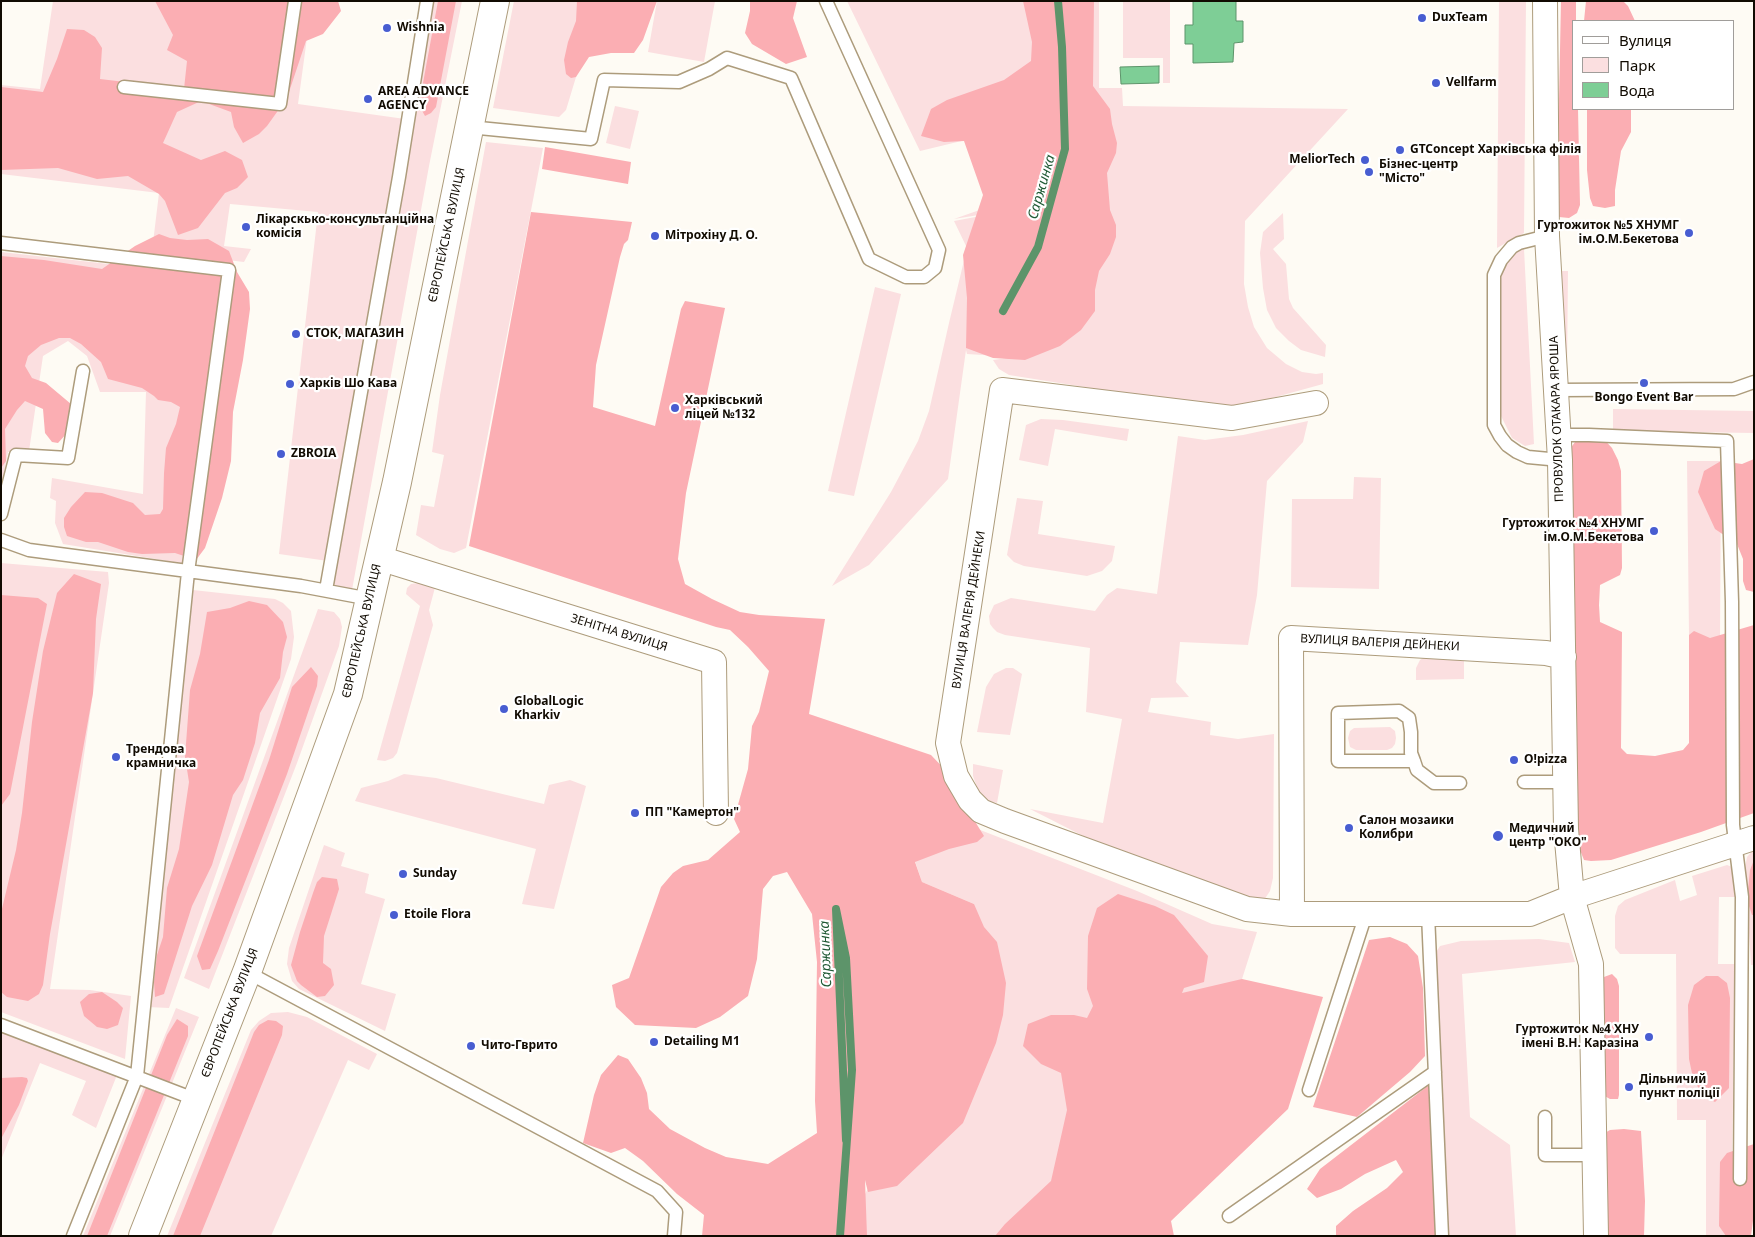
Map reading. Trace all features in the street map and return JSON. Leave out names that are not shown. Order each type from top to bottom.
[{"type":"main road","name":"ЄВРОПЕЙСЬКА ВУЛИЦЯ","points":[[143,1236],[247,972],[348,694],[397,482],[495,1]]},
{"type":"street","name":"ПРОВУЛОК ОТАКАРА ЯРОША","points":[[1545,1],[1548,236],[1560,460],[1566,829],[1572,897],[1591,964],[1596,1236]]},
{"type":"street","name":"ВУЛИЦЯ ВАЛЕРІЯ ДЕЙНЕКИ","points":[[1316,403],[1232,418],[1002,390],[948,743],[956,776],[970,800],[981,811],[1246,909],[1292,914],[1530,914],[1572,897]]},
{"type":"street","name":"ЗЕНІТНА ВУЛИЦЯ","points":[[379,558],[714,662],[716,813]]},
{"type":"street","name":"ВУЛИЦЯ ВАЛЕРІЯ ДЕЙНЕКИ","points":[[1292,914],[1291,638],[1546,653],[1564,657]]},
{"type":"street","points":[[1572,897],[1744,840]]},
{"type":"lane","points":[[124,87],[280,104],[295,1]]},
{"type":"lane","points":[[326,590],[398,187],[427,1]]},
{"type":"lane","points":[[469,127],[590,139],[604,80],[679,82],[709,69],[728,58],[791,78],[869,259],[906,277],[924,277],[935,268],[939,250],[826,1]]},
{"type":"lane","points":[[1548,236],[1519,243],[1512,247],[1501,260],[1494,275],[1494,426],[1507,445],[1517,452],[1528,456],[1560,460]]},
{"type":"lane","points":[[1,243],[229,270],[188,572],[137,1076],[73,1236]]},
{"type":"lane","points":[[1,514],[16,455],[68,458],[83,372]]},
{"type":"lane","points":[[1557,390],[1734,389],[1754,382]]},
{"type":"lane","points":[[1559,435],[1727,441],[1732,602],[1733,824],[1744,840],[1740,1178]]},
{"type":"lane","points":[[1,540],[29,550],[326,590],[370,599]]},
{"type":"lane","points":[[1414,761],[1338,761],[1338,712],[1398,711],[1409,718],[1411,753],[1414,761],[1417,770],[1434,783],[1460,783]]},
{"type":"lane","points":[[1524,782],[1566,782]]},
{"type":"lane","points":[[1309,1090],[1366,914]]},
{"type":"lane","points":[[1428,914],[1442,1236]]},
{"type":"lane","points":[[247,972],[657,1191],[676,1212],[674,1236]]},
{"type":"lane","points":[[1,1025],[197,1100]]},
{"type":"lane","points":[[1229,1216],[1435,1072]]},
{"type":"lane","points":[[1546,1117],[1545,1155],[1595,1155]]},
{"type":"green space","points":[[53,1],[312,1],[298,104],[405,119],[328,561],[279,554],[318,212],[230,204],[224,246],[251,249],[244,262],[152,251],[159,193],[1,174],[1,85],[40,89]]},
{"type":"green space","points":[[434,1],[462,1],[429,166],[352,590],[337,587],[333,584],[331,571]]},
{"type":"green space","points":[[514,1],[585,1],[576,77],[566,110],[559,117],[493,108]]},
{"type":"green space","points":[[657,1],[715,1],[704,62],[648,52]]},
{"type":"green space","points":[[847,1],[1099,1],[1099,88],[1122,88],[1123,106],[1348,109],[1245,221],[1244,284],[1254,327],[1267,348],[1286,364],[1302,372],[1323,373],[1323,384],[1254,403],[1217,408],[1009,375],[999,369],[993,360],[1015,357],[967,354],[966,350],[948,479],[869,565],[832,586],[891,492],[918,441],[929,411],[967,248],[954,221],[1034,206],[954,219],[988,207],[974,138],[920,151]]},
{"type":"green space","points":[[1123,1],[1170,1],[1170,83],[1163,83],[1163,58],[1123,58]]},
{"type":"green space","points":[[1499,1],[1526,1],[1524,233],[1497,248]]},
{"type":"green space","points":[[615,106],[639,111],[630,149],[606,143]]},
{"type":"green space","points":[[486,142],[543,148],[466,548],[454,553],[440,549],[416,535],[421,505],[434,507],[444,455],[432,452],[440,395]]},
{"type":"green space","points":[[1283,213],[1284,239],[1273,249],[1286,264],[1289,299],[1293,308],[1326,345],[1325,357],[1301,350],[1289,341],[1276,328],[1267,310],[1260,253],[1263,232]]},
{"type":"green space","points":[[1524,249],[1534,444],[1525,446],[1512,438],[1501,416],[1500,274],[1508,258],[1515,251]]},
{"type":"green space","points":[[1,252],[225,277],[186,564],[63,544],[55,523],[56,501],[50,498],[52,478],[143,494],[146,392],[100,392],[87,356],[68,341],[43,356],[29,451],[8,452],[1,489]]},
{"type":"green space","points":[[1558,271],[1568,271],[1567,372],[1558,357]]},
{"type":"green space","points":[[875,287],[901,294],[854,496],[828,491]]},
{"type":"green space","points":[[1613,409],[1754,411],[1754,433],[1613,431]]},
{"type":"green space","points":[[1041,419],[1129,429],[1127,441],[1055,429],[1048,466],[1019,460],[1026,425]]},
{"type":"green space","points":[[1308,421],[1303,442],[1267,481],[1257,595],[1248,645],[1180,642],[1176,682],[1189,697],[1151,698],[1148,712],[1211,722],[1210,735],[1238,739],[1274,734],[1273,878],[1270,891],[1264,900],[1257,902],[1103,846],[1030,809],[1103,823],[1122,719],[1086,712],[1090,648],[1005,635],[993,628],[990,624],[989,616],[994,605],[1011,598],[1095,611],[1107,595],[1117,588],[1157,594],[1178,436],[1205,440],[1243,435]]},
{"type":"green space","points":[[1687,461],[1721,461],[1720,641],[1712,643],[1689,635]]},
{"type":"green space","points":[[1354,477],[1381,478],[1379,589],[1291,587],[1292,499],[1353,499]]},
{"type":"green space","points":[[1017,498],[1043,501],[1038,534],[1115,546],[1112,561],[1102,571],[1087,576],[1024,566],[1014,562],[1007,555]]},
{"type":"green space","points":[[1,563],[108,572],[109,583],[50,989],[90,990],[131,996],[125,1059],[1,1012]]},
{"type":"green space","points":[[437,580],[429,610],[433,625],[397,753],[393,758],[385,761],[377,760],[420,606],[406,594],[407,588],[411,584]]},
{"type":"green space","points":[[193,590],[275,599],[283,603],[291,611],[294,637],[291,659],[169,1008],[147,1007]]},
{"type":"green space","points":[[318,609],[334,612],[340,619],[342,627],[339,646],[297,763],[209,989],[184,978]]},
{"type":"green space","points":[[1428,655],[1464,660],[1464,679],[1416,680],[1416,668],[1420,660]]},
{"type":"green space","points":[[1006,668],[1013,668],[1022,674],[1010,735],[977,732],[986,687],[994,674]]},
{"type":"green space","points":[[1390,727],[1395,731],[1396,738],[1392,748],[1387,750],[1356,750],[1350,747],[1348,738],[1350,731],[1354,728]]},
{"type":"green space","points":[[973,764],[1003,770],[997,803],[989,801],[978,790],[973,776]]},
{"type":"green space","points":[[404,774],[436,778],[544,804],[549,785],[570,780],[586,786],[554,909],[522,904],[536,849],[355,801],[361,788],[388,781]]},
{"type":"green space","points":[[952,819],[1137,891],[1212,924],[1257,932],[1242,979],[1099,1136],[1015,1236],[859,1236],[859,1205],[871,1183],[974,904],[922,882],[915,861]]},
{"type":"green space","points":[[324,845],[345,853],[341,866],[369,874],[365,893],[385,899],[361,984],[396,994],[385,1031],[299,989],[292,981],[287,964],[289,948]]},
{"type":"green space","points":[[1754,849],[1754,965],[1751,965],[1745,868],[1747,857]]},
{"type":"green space","points":[[1727,865],[1732,867],[1736,897],[1719,897],[1718,964],[1735,964],[1731,1236],[1706,1236],[1706,1120],[1677,1120],[1676,954],[1620,954],[1615,948],[1615,916],[1618,906],[1625,900],[1675,880],[1680,901],[1697,895],[1692,876]]},
{"type":"green space","points":[[1539,939],[1569,943],[1575,962],[1462,974],[1470,1117],[1510,1145],[1516,1236],[1447,1236],[1433,957],[1440,946],[1461,941]]},
{"type":"green space","points":[[176,1008],[199,1017],[110,1236],[83,1236]]},
{"type":"green space","points":[[288,1012],[307,1017],[377,1054],[369,1070],[348,1060],[271,1236],[167,1236],[251,1030],[259,1021],[271,1013]]},
{"type":"green space","points":[[1,1029],[117,1075],[96,1128],[72,1115],[86,1081],[40,1063],[1,1160]]},
{"type":"shaded area","points":[[155,1],[338,1],[341,11],[323,34],[306,41],[287,98],[259,134],[243,143],[234,127],[231,112],[201,101],[177,112],[163,143],[201,160],[225,151],[242,160],[248,177],[237,188],[225,193],[198,228],[178,235],[165,201],[159,194],[128,176],[97,179],[58,168],[1,170],[1,87],[43,92],[67,29],[84,30],[95,37],[102,48],[100,79],[184,89],[187,61],[167,50],[173,35]]},
{"type":"shaded area","points":[[438,1],[456,1],[436,107],[425,116],[419,105]]},
{"type":"shaded area","points":[[577,1],[657,1],[643,40],[634,53],[611,53],[589,57],[576,77],[571,78],[566,74],[564,60],[576,21]]},
{"type":"shaded area","points":[[750,1],[797,1],[793,18],[807,57],[786,64],[752,44],[745,33],[750,11]]},
{"type":"shaded area","points":[[1023,1],[1094,1],[1093,86],[1110,109],[1117,143],[1116,153],[1107,173],[1110,210],[1116,225],[1116,237],[1110,254],[1099,271],[1095,290],[1095,311],[1081,330],[1060,346],[1025,360],[993,358],[966,348],[967,298],[963,255],[983,195],[964,141],[944,142],[921,136],[931,109],[947,100],[1004,80],[1031,61],[1032,42]]},
{"type":"shaded area","points":[[1561,1],[1576,1],[1576,20],[1572,20],[1572,110],[1578,110],[1580,205],[1577,213],[1569,218],[1559,217],[1557,197]]},
{"type":"shaded area","points":[[1586,1],[1623,1],[1628,6],[1635,20],[1584,20]]},
{"type":"shaded area","points":[[1587,110],[1631,110],[1631,132],[1621,151],[1615,190],[1615,206],[1605,208],[1593,206],[1590,198],[1587,170]]},
{"type":"shaded area","points":[[545,147],[631,162],[628,184],[542,169]]},
{"type":"shaded area","points":[[531,212],[632,222],[628,240],[624,244],[620,257],[596,365],[593,407],[655,426],[681,309],[685,301],[725,308],[686,493],[678,559],[685,584],[740,612],[825,619],[809,714],[931,755],[952,777],[958,794],[984,836],[977,842],[949,849],[915,862],[922,882],[974,904],[984,927],[997,942],[1006,983],[1003,1015],[996,1043],[963,1123],[897,1186],[868,1192],[865,1180],[867,1236],[702,1236],[704,1215],[677,1194],[643,1161],[625,1148],[611,1153],[583,1143],[594,1095],[601,1075],[618,1055],[628,1059],[641,1078],[647,1093],[649,1109],[670,1129],[726,1157],[768,1164],[817,1133],[815,1101],[817,962],[812,914],[787,872],[773,876],[763,889],[757,959],[748,996],[720,1017],[696,1028],[635,1025],[616,1007],[612,985],[629,978],[661,887],[673,873],[683,866],[708,860],[740,832],[734,819],[748,769],[752,726],[759,712],[769,671],[730,630],[469,546]]},
{"type":"shaded area","points":[[159,234],[170,238],[187,240],[208,239],[229,251],[237,272],[249,292],[250,309],[233,412],[231,461],[222,498],[205,548],[196,560],[175,553],[142,554],[128,552],[98,542],[86,542],[67,536],[64,518],[85,492],[102,493],[133,503],[145,515],[160,514],[163,509],[166,448],[176,424],[180,407],[171,402],[158,400],[142,388],[108,379],[101,362],[81,344],[70,338],[59,338],[41,345],[28,356],[25,366],[32,378],[46,383],[71,404],[68,417],[68,432],[58,443],[52,442],[45,433],[43,409],[25,401],[5,429],[6,461],[1,468],[1,256],[44,260],[102,269],[135,246]]},
{"type":"shaded area","points":[[1601,436],[1612,448],[1621,471],[1622,568],[1620,575],[1600,585],[1599,605],[1600,622],[1622,632],[1621,748],[1627,754],[1655,756],[1683,750],[1689,743],[1689,635],[1694,631],[1710,638],[1754,625],[1754,813],[1701,832],[1611,860],[1591,861],[1584,860],[1578,845],[1570,449],[1580,438]]},
{"type":"shaded area","points":[[1754,459],[1754,592],[1746,590],[1743,581],[1743,559],[1737,544],[1715,529],[1698,492],[1704,471],[1721,461],[1742,464]]},
{"type":"shaded area","points":[[74,574],[101,584],[96,619],[93,693],[50,934],[43,985],[39,994],[28,1001],[7,997],[1,992],[1,913],[16,850],[22,813],[32,722],[43,651],[57,593]]},
{"type":"shaded area","points":[[1,595],[38,598],[47,604],[10,794],[1,806]]},
{"type":"shaded area","points":[[249,601],[267,605],[283,622],[287,637],[280,678],[260,713],[255,743],[243,780],[233,795],[212,865],[192,906],[164,994],[155,997],[154,982],[157,955],[163,937],[167,888],[179,849],[189,782],[185,757],[190,690],[200,654],[207,612],[230,608]]},
{"type":"shaded area","points":[[311,667],[318,676],[317,686],[287,774],[218,951],[210,969],[202,970],[197,956],[269,760],[292,687]]},
{"type":"shaded area","points":[[1754,860],[1754,915],[1752,915],[1747,900],[1750,870]]},
{"type":"shaded area","points":[[322,877],[337,879],[339,889],[324,936],[323,963],[331,969],[334,985],[325,996],[317,997],[297,981],[291,965],[313,893],[317,882]]},
{"type":"shaded area","points":[[1118,894],[1155,906],[1174,915],[1208,956],[1204,982],[1184,988],[1182,993],[1242,979],[1323,997],[1288,1109],[1171,1221],[1174,1236],[995,1236],[1005,1224],[1051,1181],[1067,1110],[1061,1073],[1041,1064],[1023,1046],[1028,1024],[1051,1015],[1074,1015],[1087,1018],[1093,1006],[1087,989],[1088,936],[1097,908]]},
{"type":"shaded area","points":[[1390,937],[1407,944],[1418,956],[1423,988],[1425,1056],[1410,1072],[1357,1117],[1313,1107],[1369,940]]},
{"type":"shaded area","points":[[1612,974],[1617,979],[1619,986],[1618,1099],[1610,1099],[1601,1094],[1601,981],[1604,977]]},
{"type":"shaded area","points":[[1706,976],[1718,976],[1727,983],[1730,998],[1729,1088],[1715,1102],[1703,1096],[1693,1078],[1689,1059],[1688,1005],[1694,985]]},
{"type":"shaded area","points":[[102,992],[123,1008],[118,1025],[107,1029],[97,1027],[84,1016],[80,1002],[89,994]]},
{"type":"shaded area","points":[[177,1019],[188,1026],[188,1036],[107,1236],[87,1236],[167,1035]]},
{"type":"shaded area","points":[[268,1020],[276,1021],[283,1026],[282,1035],[200,1236],[173,1236],[254,1032],[259,1025]]},
{"type":"shaded area","points":[[1,1078],[27,1078],[28,1081],[19,1105],[1,1139]]},
{"type":"shaded area","points":[[1429,1085],[1433,1134],[1435,1236],[1336,1236],[1336,1226],[1353,1211],[1387,1188],[1403,1172],[1396,1160],[1365,1174],[1341,1189],[1317,1198],[1307,1189],[1320,1169]]},
{"type":"shaded area","points":[[1610,1130],[1641,1131],[1645,1201],[1644,1236],[1601,1236],[1603,1134]]},
{"type":"shaded area","points":[[1754,1144],[1754,1213],[1751,1236],[1726,1236],[1719,1226],[1720,1162],[1727,1153]]},
{"type":"water","points":[[1193,1],[1236,1],[1236,21],[1243,21],[1243,42],[1234,43],[1233,62],[1193,63],[1193,44],[1185,44],[1185,25],[1193,25]]},
{"type":"water","points":[[1159,66],[1159,83],[1121,84],[1120,67]]},
{"type":"waterway","name":"Саржинка","points":[[1003,311],[1038,247],[1065,149],[1062,47],[1058,1]]},
{"type":"waterway","name":"Саржинка","points":[[840,1236],[852,1070],[846,958],[836,909],[846,1140]]},
{"type":"place","name":"DuxTeam","points":[[1422,18]]},
{"type":"place","name":"Wishnia","points":[[387,28]]},
{"type":"place","name":"Vellfarm","points":[[1436,83]]},
{"type":"place","name":"AREA ADVANCE AGENCY","points":[[368,99]]},
{"type":"place","name":"GTConcept Харківська філія","points":[[1400,150]]},
{"type":"place","name":"MeliorTech","points":[[1365,160]]},
{"type":"place","name":"Бізнес-центр \"Місто\"","points":[[1369,172]]},
{"type":"place","name":"Лікарскько-консультанційна комісія","points":[[246,227]]},
{"type":"place","name":"Гуртожиток №5 ХНУМГ ім.О.М.Бекетова","points":[[1689,233]]},
{"type":"place","name":"Мітрохіну Д. О.","points":[[655,236]]},
{"type":"place","name":"СТОК, МАГАЗИН","points":[[296,334]]},
{"type":"place","name":"Bongo Event Bar","points":[[1644,383]]},
{"type":"place","name":"Харків Шо Кава","points":[[290,384]]},
{"type":"place","name":"Харківський ліцей №132","points":[[675,408]]},
{"type":"place","name":"ZBROIA","points":[[281,454]]},
{"type":"place","name":"Гуртожиток №4 ХНУМГ ім.О.М.Бекетова","points":[[1654,531]]},
{"type":"place","name":"GlobalLogic Kharkiv","points":[[504,709]]},
{"type":"place","name":"Трендова крамничка","points":[[116,757]]},
{"type":"place","name":"O!pizza","points":[[1514,760]]},
{"type":"place","name":"ПП \"Камертон\"","points":[[635,813]]},
{"type":"place","name":"Салон мозаики Колибри","points":[[1349,828]]},
{"type":"place","name":"Медичний центр \"ОКО\"","points":[[1498,836]]},
{"type":"place","name":"Sunday","points":[[403,874]]},
{"type":"place","name":"Etoile Flora","points":[[394,915]]},
{"type":"place","name":"Гуртожиток №4 ХНУ імені В.Н. Каразіна","points":[[1649,1037]]},
{"type":"place","name":"Detailing M1","points":[[654,1042]]},
{"type":"place","name":"Чито-Гврито","points":[[471,1046]]},
{"type":"place","name":"Дільничий пункт поліції","points":[[1629,1087]]}]
